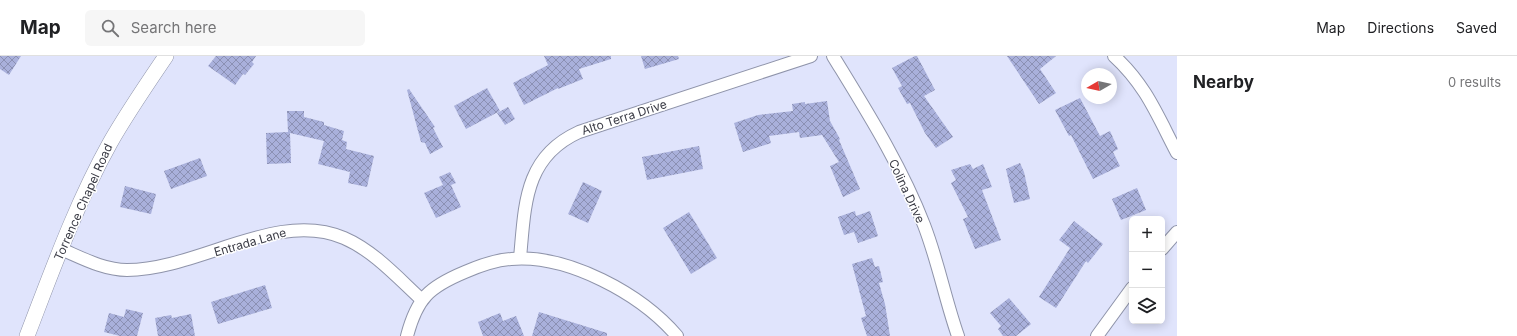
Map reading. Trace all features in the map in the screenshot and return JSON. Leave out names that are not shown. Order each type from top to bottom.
[{"type":"street","name":"Torrence Chapel Road","points":[[27,336],[61,249],[86,191],[110,142],[144,87],[166,56]]},
{"type":"street","name":"Alto Terra Drive","points":[[520,258],[525,209],[530,186],[541,162],[559,143],[579,132],[811,56]]},
{"type":"street","name":"Colina Drive","points":[[833,56],[875,126],[903,178],[924,224],[958,336]]},
{"type":"street","points":[[1114,56],[1137,80],[1163,124],[1177,153]]},
{"type":"street","name":"Entrada Lane","points":[[61,249],[115,269],[149,269],[186,260],[284,231],[314,230],[331,233],[355,243],[385,266],[422,300]]},
{"type":"street","points":[[1165,246],[1177,232]]},
{"type":"street","points":[[407,336],[412,316],[422,300],[436,286],[480,266],[520,258],[560,264],[609,283],[653,312],[677,336]]},
{"type":"street","points":[[1097,336],[1129,292]]},
{"type":"building","points":[[0,56],[21,56],[9,75],[0,69]]},
{"type":"building","points":[[216,56],[256,56],[252,62],[254,64],[245,75],[243,74],[235,85],[208,66]]},
{"type":"building","points":[[544,56],[611,56],[611,59],[579,69],[583,79],[558,88],[524,105],[513,83],[548,65]]},
{"type":"building","points":[[641,56],[678,56],[679,59],[645,69]]},
{"type":"building","points":[[917,56],[935,90],[924,96],[953,137],[936,148],[925,133],[910,103],[907,104],[898,88],[902,86],[892,68]]},
{"type":"building","points":[[1007,56],[1056,56],[1040,69],[1056,93],[1039,104]]},
{"type":"building","points":[[487,88],[500,111],[466,129],[454,106]]},
{"type":"building","points":[[409,89],[435,127],[433,128],[443,147],[430,154],[425,143],[421,142],[407,90]]},
{"type":"building","points":[[1080,98],[1081,104],[1083,104],[1100,136],[1110,131],[1118,149],[1113,152],[1120,166],[1093,179],[1071,135],[1069,136],[1055,110]]},
{"type":"building","points":[[827,101],[830,121],[840,139],[839,140],[860,189],[843,197],[830,166],[839,162],[822,135],[800,138],[799,132],[769,136],[771,143],[743,152],[734,123],[758,115],[793,111],[792,104]]},
{"type":"building","points":[[508,107],[515,119],[505,125],[497,113]]},
{"type":"building","points":[[287,111],[304,111],[304,117],[324,122],[324,125],[344,131],[342,140],[347,142],[346,149],[374,156],[367,187],[348,183],[350,172],[318,164],[324,141],[290,133],[291,163],[267,164],[266,133],[288,132]]},
{"type":"building","points":[[699,146],[703,169],[647,180],[642,157]]},
{"type":"building","points":[[200,158],[207,176],[171,189],[164,171]]},
{"type":"building","points":[[1020,163],[1024,172],[1030,199],[1014,203],[1006,169]]},
{"type":"building","points":[[970,164],[973,169],[983,164],[992,187],[982,190],[1001,240],[975,249],[963,219],[968,217],[951,183],[956,180],[951,170]]},
{"type":"building","points":[[450,172],[456,183],[451,185],[461,207],[436,218],[424,193],[443,185],[439,177]]},
{"type":"building","points":[[583,182],[602,191],[588,223],[568,214]]},
{"type":"building","points":[[125,186],[156,194],[151,214],[120,207]]},
{"type":"building","points":[[1137,188],[1146,210],[1121,220],[1112,199]]},
{"type":"building","points":[[855,211],[856,216],[870,211],[878,236],[858,243],[854,232],[844,235],[838,217]]},
{"type":"building","points":[[689,212],[717,258],[691,274],[663,228]]},
{"type":"building","points":[[1074,221],[1103,244],[1088,263],[1086,261],[1056,308],[1039,297],[1070,248],[1059,240]]},
{"type":"building","points":[[872,258],[875,267],[879,266],[883,282],[879,283],[885,304],[890,336],[867,336],[861,318],[866,316],[852,264]]},
{"type":"building","points":[[265,285],[272,308],[218,324],[211,302]]},
{"type":"building","points":[[1009,298],[1031,324],[1016,336],[1003,336],[998,329],[1001,326],[990,313]]},
{"type":"building","points":[[126,309],[143,313],[137,336],[120,336],[104,332],[109,313],[124,317]]},
{"type":"building","points":[[539,312],[607,333],[607,336],[532,336]]},
{"type":"building","points":[[500,313],[503,321],[516,316],[524,336],[483,336],[478,322]]},
{"type":"building","points":[[191,314],[195,336],[158,336],[155,318],[171,315],[172,318]]}]
